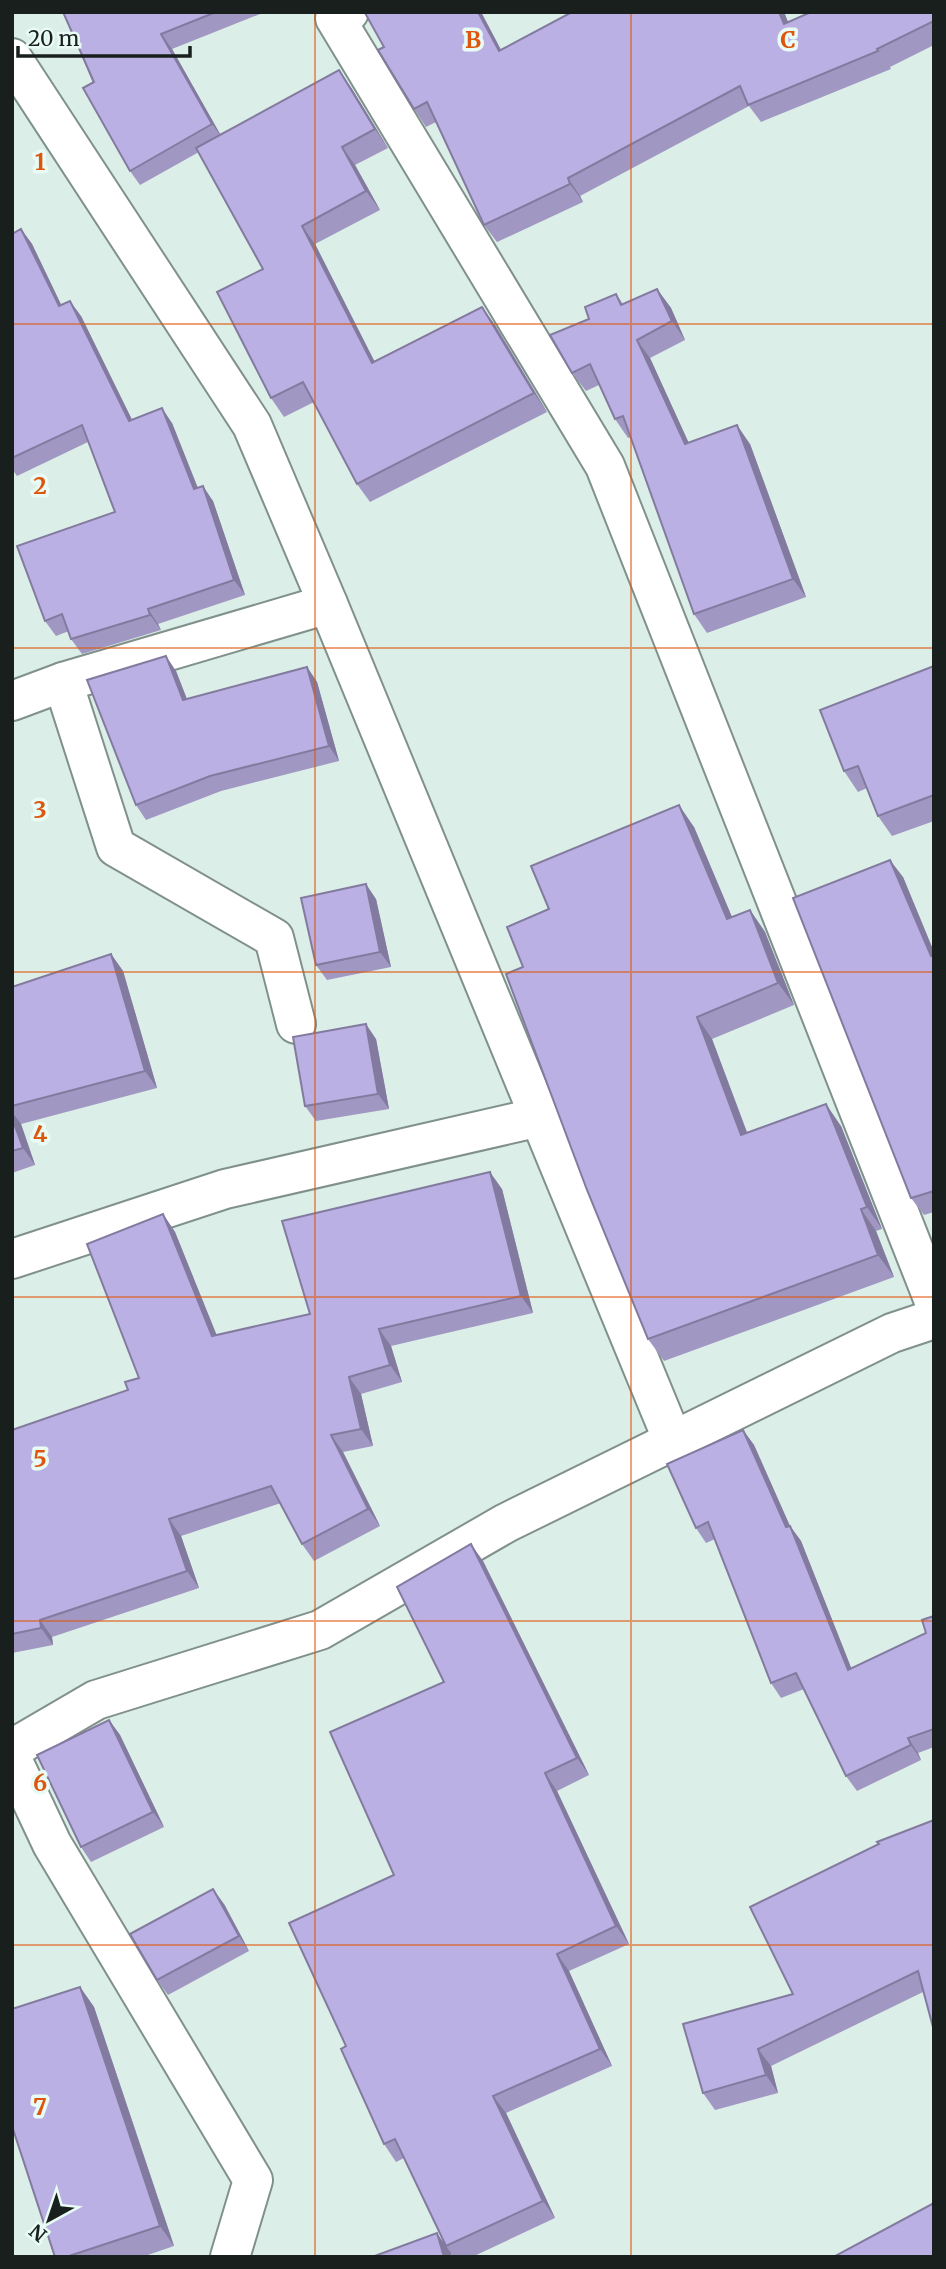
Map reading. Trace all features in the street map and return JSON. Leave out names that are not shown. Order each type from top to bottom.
[{"type":"street","points":[[349,12],[335,18],[605,466],[934,1301]]},
{"type":"street","points":[[12,58],[252,425],[673,1441]]},
{"type":"street","points":[[12,701],[63,682],[328,604]]},
{"type":"street","points":[[63,682],[116,847],[274,938],[296,1024]]},
{"type":"street","points":[[12,1259],[225,1189],[540,1117]]},
{"type":"street","points":[[12,1749],[96,1700],[320,1630],[506,1523],[892,1333],[934,1319]]},
{"type":"street","points":[[12,1759],[52,1844],[253,2180],[230,2257]]},
{"type":"building","points":[[63,12],[216,12],[161,34],[212,124],[130,171],[83,88],[94,82]]},
{"type":"building","points":[[366,12],[478,12],[499,51],[572,12],[779,12],[784,24],[811,12],[934,12],[934,21],[877,49],[878,51],[748,105],[740,86],[568,178],[570,184],[484,225],[427,102],[414,109],[378,50],[384,47]]},
{"type":"building","points":[[339,70],[375,129],[342,147],[366,191],[302,226],[372,363],[482,307],[534,393],[357,484],[303,382],[271,398],[217,292],[263,269],[196,148]]},
{"type":"building","points":[[21,229],[59,306],[70,301],[129,421],[162,408],[194,489],[203,486],[234,580],[148,609],[150,615],[71,639],[62,614],[45,621],[17,546],[115,512],[82,425],[12,458],[12,234]]},
{"type":"building","points":[[657,289],[672,321],[637,340],[685,444],[737,425],[793,579],[694,614],[623,416],[615,419],[590,364],[572,373],[550,335],[589,319],[585,307],[616,294],[621,305]]},
{"type":"building","points":[[166,656],[183,700],[307,667],[329,746],[210,776],[136,805],[87,680]]},
{"type":"building","points":[[934,666],[934,795],[878,816],[858,766],[844,771],[820,710]]},
{"type":"building","points":[[679,805],[727,919],[750,910],[778,983],[697,1017],[741,1135],[826,1104],[867,1207],[861,1209],[878,1255],[648,1339],[587,1190],[506,974],[523,967],[507,927],[549,909],[531,866]]},
{"type":"building","points":[[890,860],[931,956],[934,955],[934,1191],[911,1198],[793,898]]},
{"type":"building","points":[[366,884],[380,952],[316,965],[301,898]]},
{"type":"building","points":[[111,954],[145,1071],[12,1106],[12,987]]},
{"type":"building","points":[[366,1024],[378,1094],[305,1106],[293,1037]]},
{"type":"building","points":[[12,1118],[23,1148],[12,1151]]},
{"type":"building","points":[[490,1172],[521,1296],[379,1329],[390,1365],[349,1377],[361,1429],[331,1435],[368,1509],[302,1544],[271,1486],[169,1519],[187,1571],[40,1620],[41,1628],[12,1634],[12,1430],[128,1390],[125,1382],[139,1378],[87,1244],[163,1214],[212,1336],[310,1314],[282,1221]]},
{"type":"building","points":[[743,1430],[786,1527],[790,1526],[848,1670],[926,1633],[922,1620],[934,1616],[934,1729],[908,1738],[911,1745],[846,1776],[796,1673],[771,1683],[708,1522],[696,1528],[667,1464]]},
{"type":"building","points":[[471,1544],[577,1758],[545,1773],[616,1926],[557,1954],[600,2049],[493,2096],[543,2201],[446,2246],[395,2139],[384,2144],[341,2049],[346,2046],[289,1923],[394,1875],[330,1732],[444,1682],[397,1587]]},
{"type":"building","points":[[109,1720],[153,1812],[81,1847],[37,1755]]},
{"type":"building","points":[[934,1820],[934,2031],[918,1971],[758,2049],[766,2075],[703,2093],[683,2024],[793,1994],[750,1907],[879,1844],[877,1842]]},
{"type":"building","points":[[213,1889],[239,1936],[157,1980],[130,1934]]},
{"type":"building","points":[[80,1987],[160,2226],[66,2257],[55,2257],[12,2126],[12,2009]]},
{"type":"building","points":[[934,2203],[934,2257],[835,2257],[835,2256]]},
{"type":"building","points":[[437,2233],[444,2257],[372,2257]]}]
